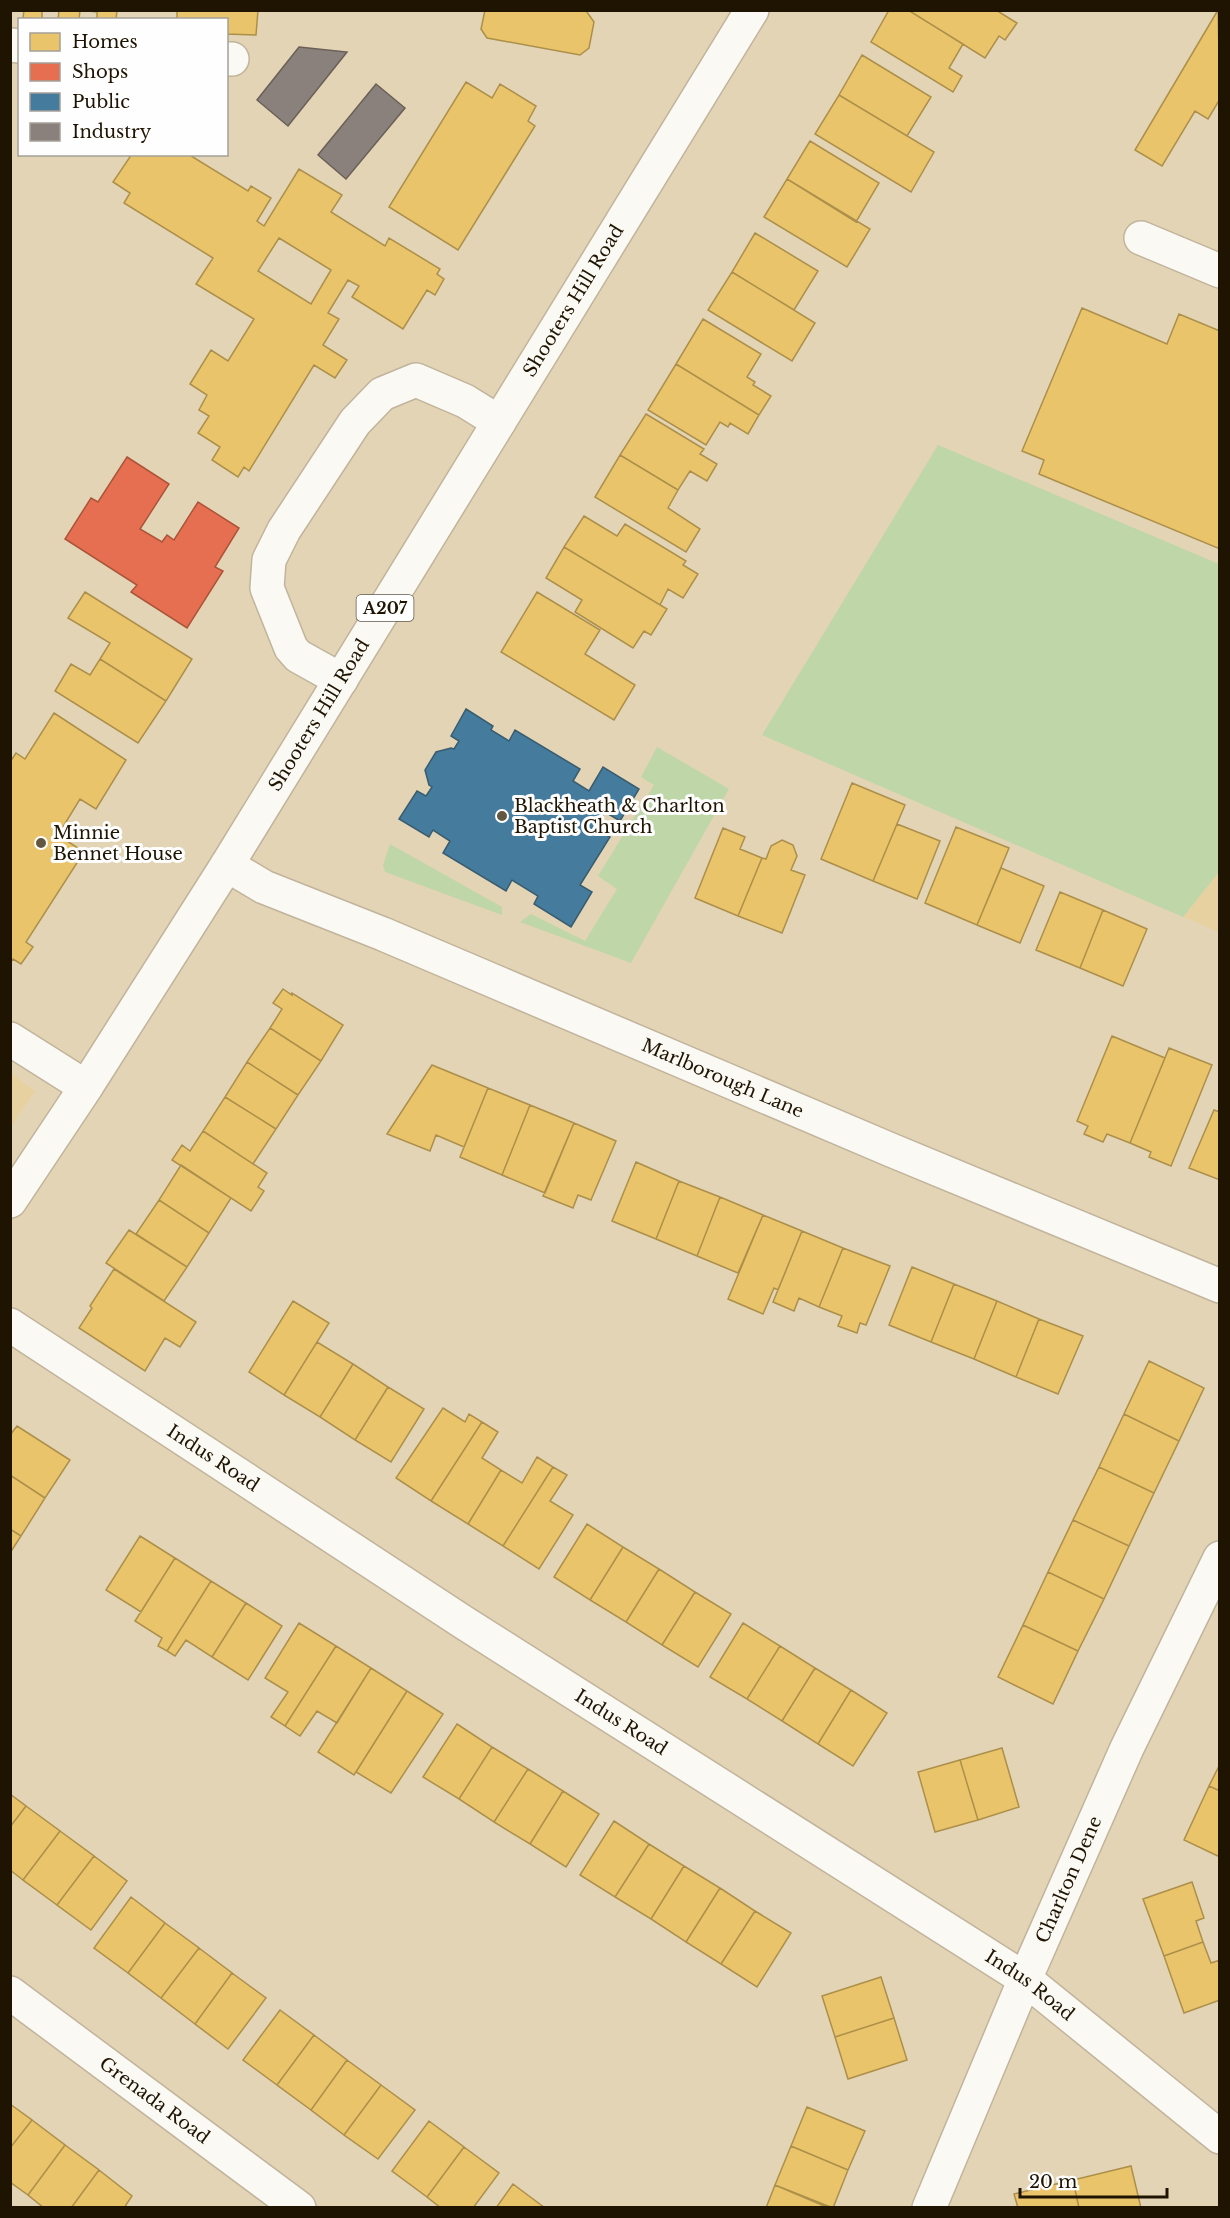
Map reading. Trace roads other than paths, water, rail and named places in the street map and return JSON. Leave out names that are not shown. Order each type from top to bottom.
[{"type":"street","name":"Shooters Hill Road","points":[[10,1201],[87,1087],[227,865],[752,10]]},
{"type":"street","points":[[1141,238],[1220,271]]},
{"type":"street","points":[[341,680],[298,656],[291,648],[275,613],[267,588],[269,560],[284,530],[355,422],[382,394],[416,380],[465,401],[499,422]]},
{"type":"street","name":"Marlborough Lane","points":[[227,865],[264,887],[383,934],[880,1145],[1220,1286]]},
{"type":"street","points":[[10,1039],[87,1087]]},
{"type":"street","name":"Indus Road","points":[[10,1325],[463,1622],[1025,1979],[1220,2137]]},
{"type":"street","name":"Charlton Dene","points":[[929,2208],[1025,1979],[1127,1748],[1220,1558]]},
{"type":"street","name":"Grenada Road","points":[[10,1993],[299,2208]]},
{"type":"place","name":"Blackheath & Charlton Baptist Church","points":[[502,816]]},
{"type":"place","name":"Minnie Bennet House","points":[[41,843]]}]
